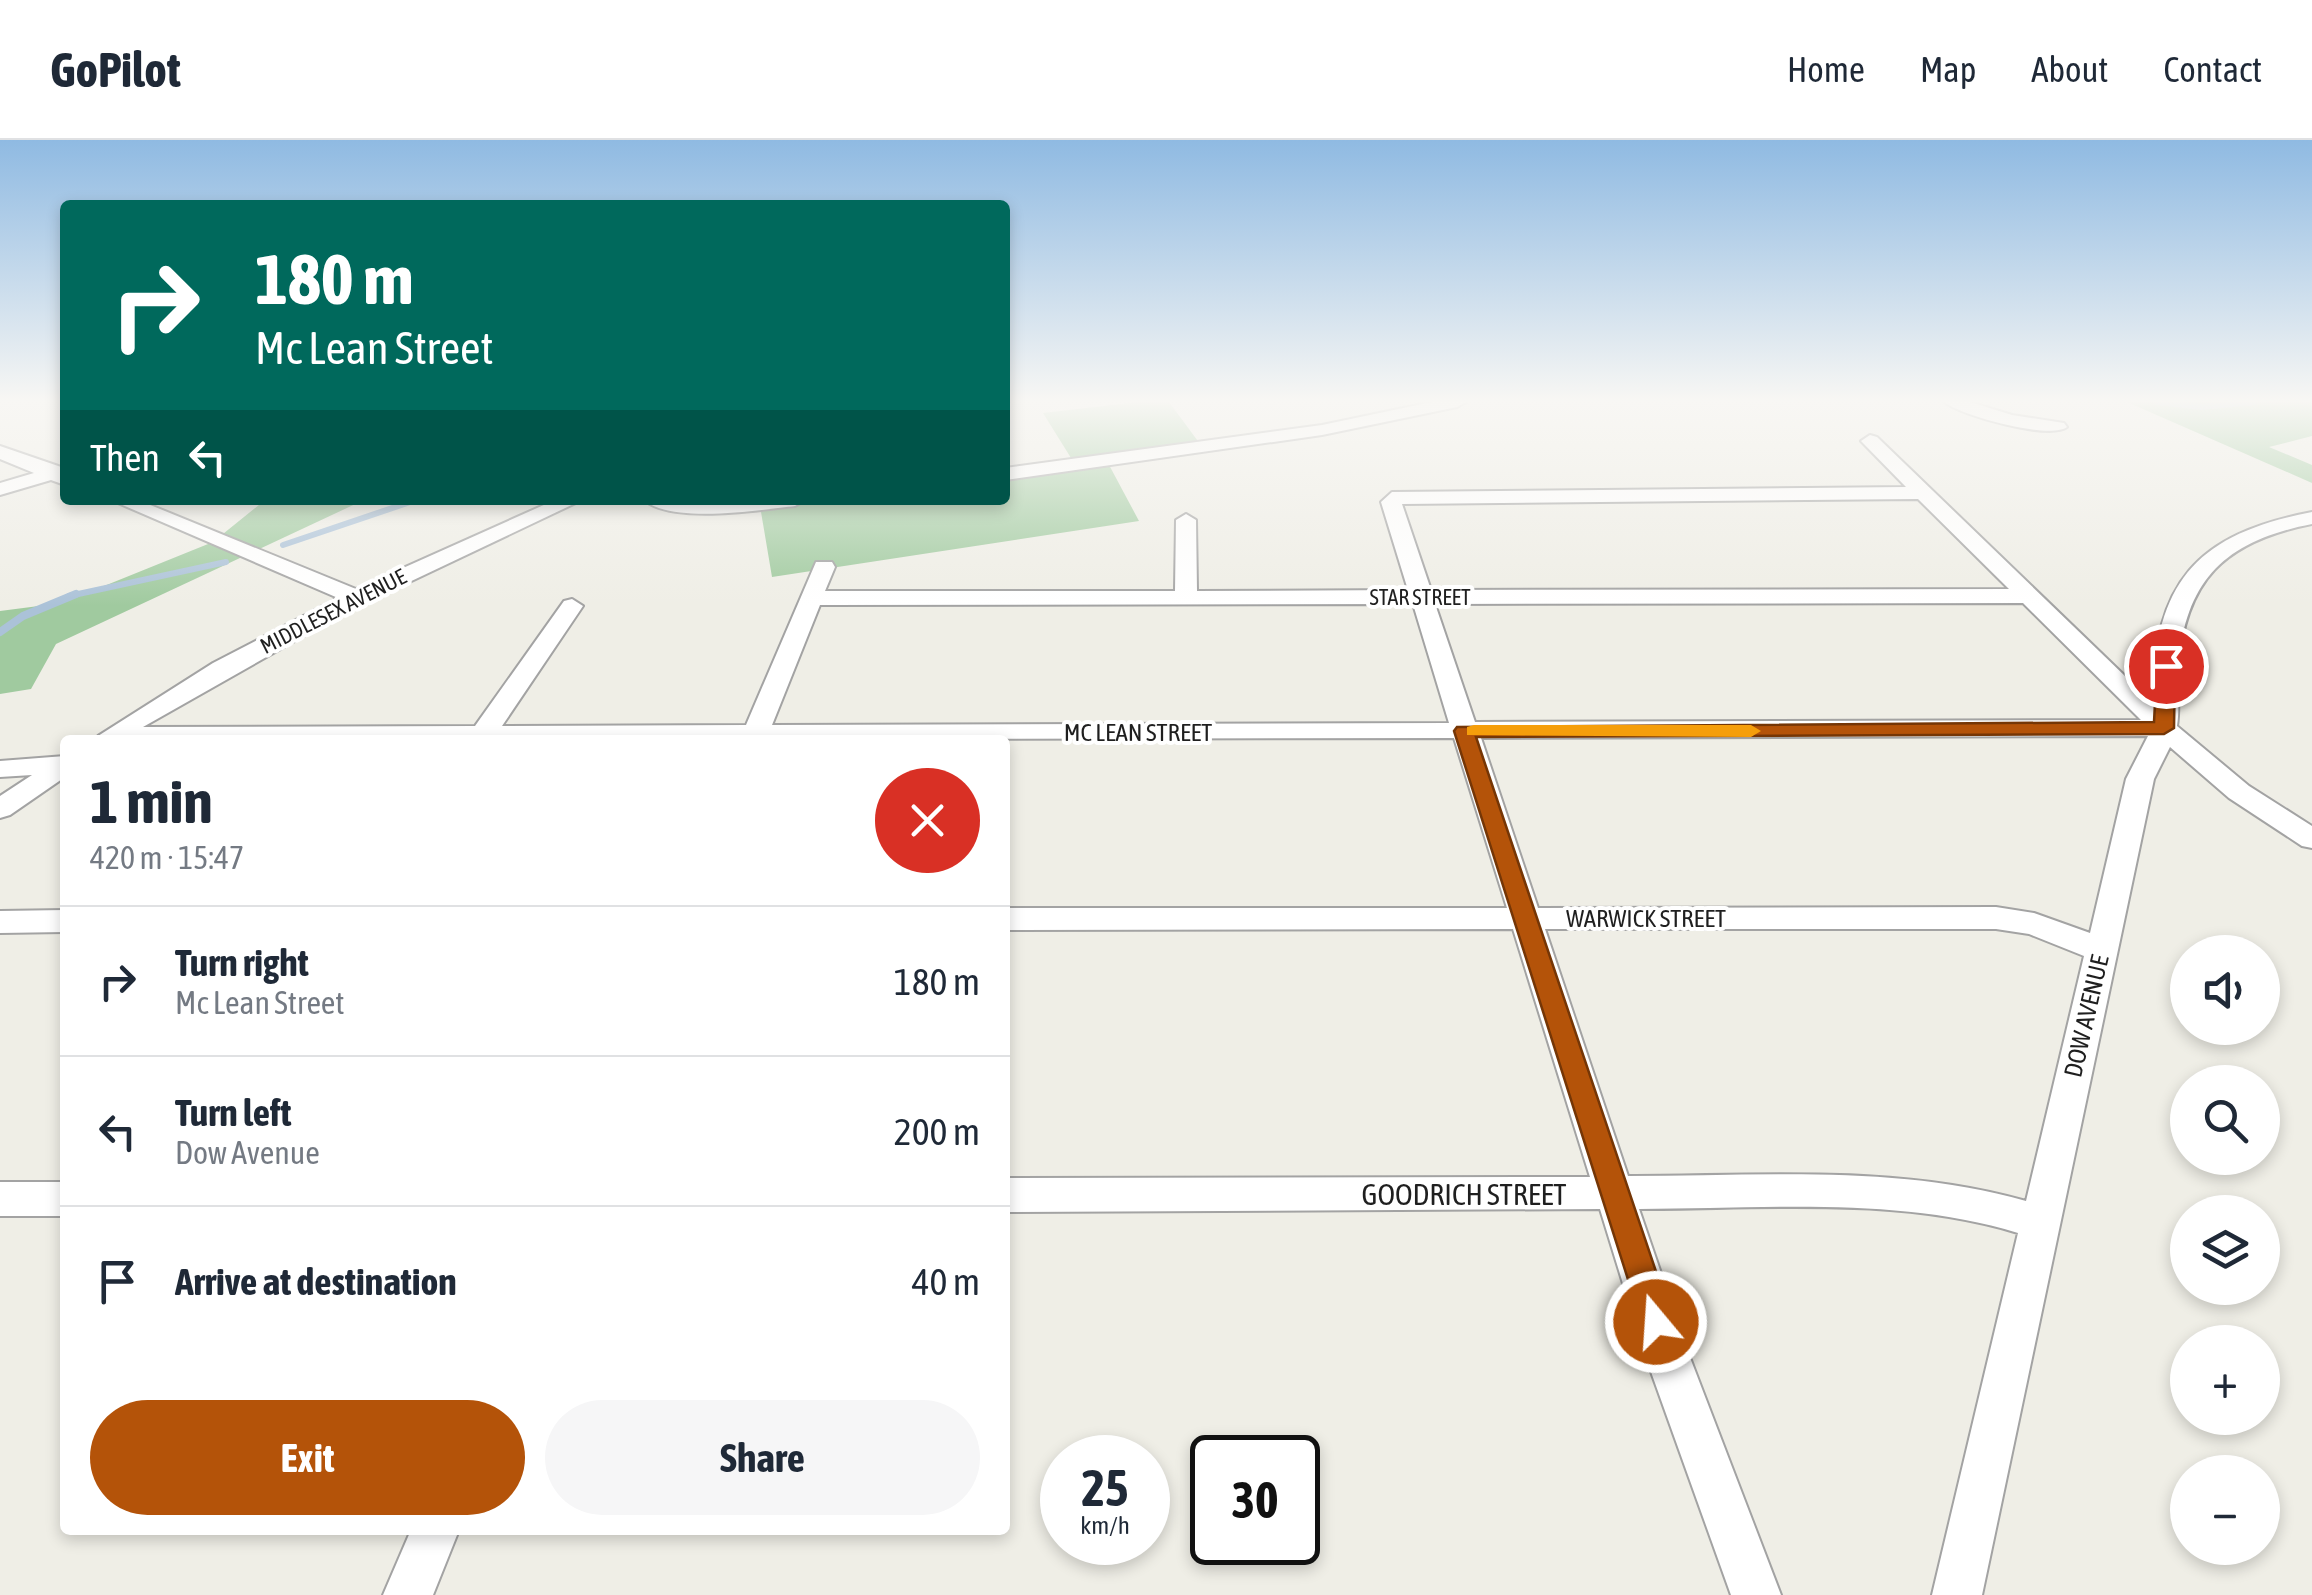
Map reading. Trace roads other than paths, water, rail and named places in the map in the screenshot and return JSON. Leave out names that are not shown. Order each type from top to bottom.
[{"type":"street","points":[[1899,470],[2164,728],[2239,792],[2312,839]]},
{"type":"street","points":[[0,489],[60,474]]},
{"type":"street","points":[[1756,1595],[1686,1413],[1392,504],[1396,498],[1922,493]]},
{"type":"street","points":[[132,505],[354,596]]},
{"type":"street","name":"MIDDLESEX AVENUE","points":[[113,735],[292,628],[354,596],[561,505]]},
{"type":"street","points":[[688,505],[715,509],[751,505]]},
{"type":"street","name":"DOW AVENUE","points":[[1957,1595],[2140,779],[2164,728],[2166,666],[2183,593],[2202,562],[2234,538],[2283,522],[2312,518]]},
{"type":"street","points":[[1186,520],[1186,597]]},
{"type":"street","points":[[755,735],[824,566]]},
{"type":"street","name":"STAR STREET","points":[[811,598],[2030,596]]},
{"type":"street","points":[[483,734],[572,606]]},
{"type":"street","name":"MC LEAN STREET","points":[[991,735],[2164,728]]},
{"type":"street","name":"MC LEAN STREET","points":[[389,735],[573,735]]},
{"type":"street","points":[[0,769],[60,765]]},
{"type":"street","points":[[0,809],[60,768]]},
{"type":"street","name":"WARWICK STREET","points":[[1010,919],[1996,918],[2034,924],[2102,950]]},
{"type":"street","points":[[0,922],[60,922]]},
{"type":"street","name":"GOODRICH STREET","points":[[1010,1195],[1879,1192],[1992,1208],[2039,1222]]},
{"type":"street","points":[[0,1199],[60,1199]]},
{"type":"street","points":[[408,1595],[432,1535]]},
{"type":"waterway","points":[[283,545],[401,505]]},
{"type":"waterway","points":[[74,595],[226,562]]},
{"type":"waterway","points":[[0,632],[23,616],[74,595]]},
{"type":"waterway","points":[[69,596],[74,595]]}]
